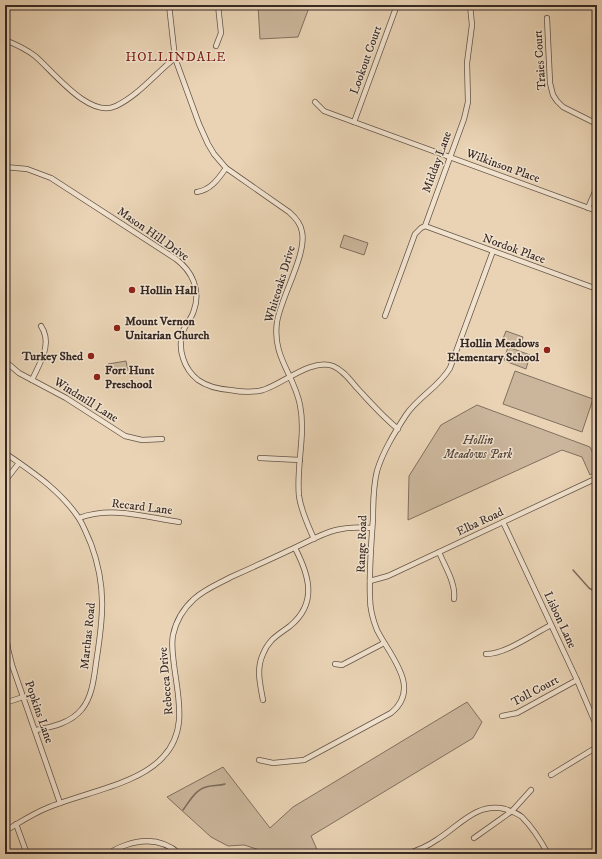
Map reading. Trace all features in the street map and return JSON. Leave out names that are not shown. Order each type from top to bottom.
[{"type":"street","name":"Whiteoaks Drive","points":[[169,5],[175,58],[202,132],[214,154],[226,168],[289,212],[297,220],[302,231],[302,247],[276,327],[278,351],[298,393],[301,410],[300,501],[305,519],[314,539]]},
{"type":"street","points":[[216,46],[221,30],[218,5]]},
{"type":"street","name":"Lookout Court","points":[[354,122],[397,5]]},
{"type":"street","name":"Midday Lane","points":[[384,316],[415,234],[425,226],[464,119],[468,102],[467,63],[472,25],[470,5]]},
{"type":"street","name":"Traies Court","points":[[547,18],[550,83],[553,95],[563,107],[597,124]]},
{"type":"street","points":[[5,40],[35,56],[82,99],[94,105],[106,108],[114,107],[128,99],[175,58]]},
{"type":"street","name":"Wilkinson Place","points":[[315,102],[324,111],[597,211]]},
{"type":"street","name":"Mason Hill Drive","points":[[5,167],[27,169],[51,178],[176,259],[184,266],[194,282],[196,300],[194,310],[182,335],[182,353],[186,366],[198,380],[216,389],[251,392],[270,387],[318,364],[334,366],[343,373],[388,421],[398,429]]},
{"type":"street","points":[[197,192],[212,186],[226,168]]},
{"type":"street","points":[[588,208],[597,187]]},
{"type":"street","name":"Nordok Place","points":[[425,226],[597,290]]},
{"type":"street","name":"Range Road","points":[[259,760],[273,763],[304,760],[394,710],[403,697],[405,690],[401,672],[375,626],[372,616],[370,581],[374,488],[377,471],[385,451],[413,406],[442,378],[450,368],[493,251]]},
{"type":"street","points":[[32,380],[46,345],[46,336],[41,326]]},
{"type":"street","name":"Windmill Lane","points":[[5,361],[19,373],[66,398],[125,436],[142,440],[162,439]]},
{"type":"street","name":"Marthas Road","points":[[5,453],[42,478],[54,489],[79,518],[96,559],[102,588],[102,616],[94,678],[87,701],[78,714],[58,724],[36,730]]},
{"type":"street","points":[[260,458],[300,460]]},
{"type":"street","points":[[5,481],[19,463]]},
{"type":"street","name":"Elba Road","points":[[370,581],[388,576],[597,478]]},
{"type":"street","name":"Recard Lane","points":[[79,518],[95,514],[119,512],[178,522]]},
{"type":"street","name":"Lisbon Lane","points":[[503,522],[577,680],[597,727]]},
{"type":"street","name":"Rebecca Drive","points":[[5,831],[39,812],[60,803],[111,786],[139,774],[153,766],[164,757],[175,740],[180,722],[180,706],[172,646],[175,629],[182,614],[194,599],[208,589],[328,532],[353,527],[372,528]]},
{"type":"street","points":[[263,700],[259,672],[263,653],[267,645],[275,636],[297,618],[304,608],[307,596],[307,573],[295,548]]},
{"type":"street","points":[[439,552],[453,583],[455,593],[454,599]]},
{"type":"street","points":[[486,654],[493,654],[502,651],[551,625]]},
{"type":"street","name":"Popkins Lane","points":[[5,626],[10,658],[60,803]]},
{"type":"street","points":[[335,664],[338,666],[346,663],[384,643]]},
{"type":"street","name":"Toll Court","points":[[502,716],[517,713],[577,680]]},
{"type":"street","points":[[5,703],[23,697]]},
{"type":"street","points":[[551,775],[597,747]]},
{"type":"street","points":[[474,838],[512,811],[531,790]]},
{"type":"street","points":[[405,854],[423,848],[480,810],[491,807],[512,811],[520,815],[527,822],[548,854]]},
{"type":"street","points":[[16,824],[27,854]]},
{"type":"street","points":[[109,854],[117,848],[134,842],[147,841],[163,843],[180,854]]},
{"type":"green space","points":[[258,5],[310,5],[298,37],[260,39]]},
{"type":"green space","points":[[344,235],[368,243],[364,255],[340,247]]},
{"type":"green space","points":[[506,331],[523,337],[520,347],[502,341]]},
{"type":"green space","points":[[508,347],[530,355],[526,369],[505,361],[504,359]]},
{"type":"green space","points":[[126,361],[128,370],[111,373],[108,364]]},
{"type":"green space","points":[[515,371],[593,399],[582,432],[503,404]]},
{"type":"green space","name":"Hollin Meadows Park","points":[[477,405],[590,447],[597,461],[597,471],[590,475],[582,457],[562,450],[408,520],[409,476],[441,425]]},
{"type":"green space","points":[[467,702],[482,722],[473,738],[311,836],[319,854],[272,854],[244,845],[228,846],[211,837],[167,797],[223,767],[270,828],[293,807]]},
{"type":"waterway","points":[[573,570],[589,588],[594,591],[597,589]]},
{"type":"waterway","points":[[183,810],[193,797],[202,789],[208,786],[225,784]]},
{"type":"place","name":"Hollin Hall","points":[[132,290]]},
{"type":"place","name":"Mount Vernon Unitarian Church","points":[[117,328]]},
{"type":"place","name":"Hollin Meadows Elementary School","points":[[547,350]]},
{"type":"place","name":"Turkey Shed","points":[[91,356]]},
{"type":"place","name":"Fort Hunt Preschool","points":[[97,377]]},
{"type":"district","name":"HOLLINDALE","points":[[176,57]]}]
